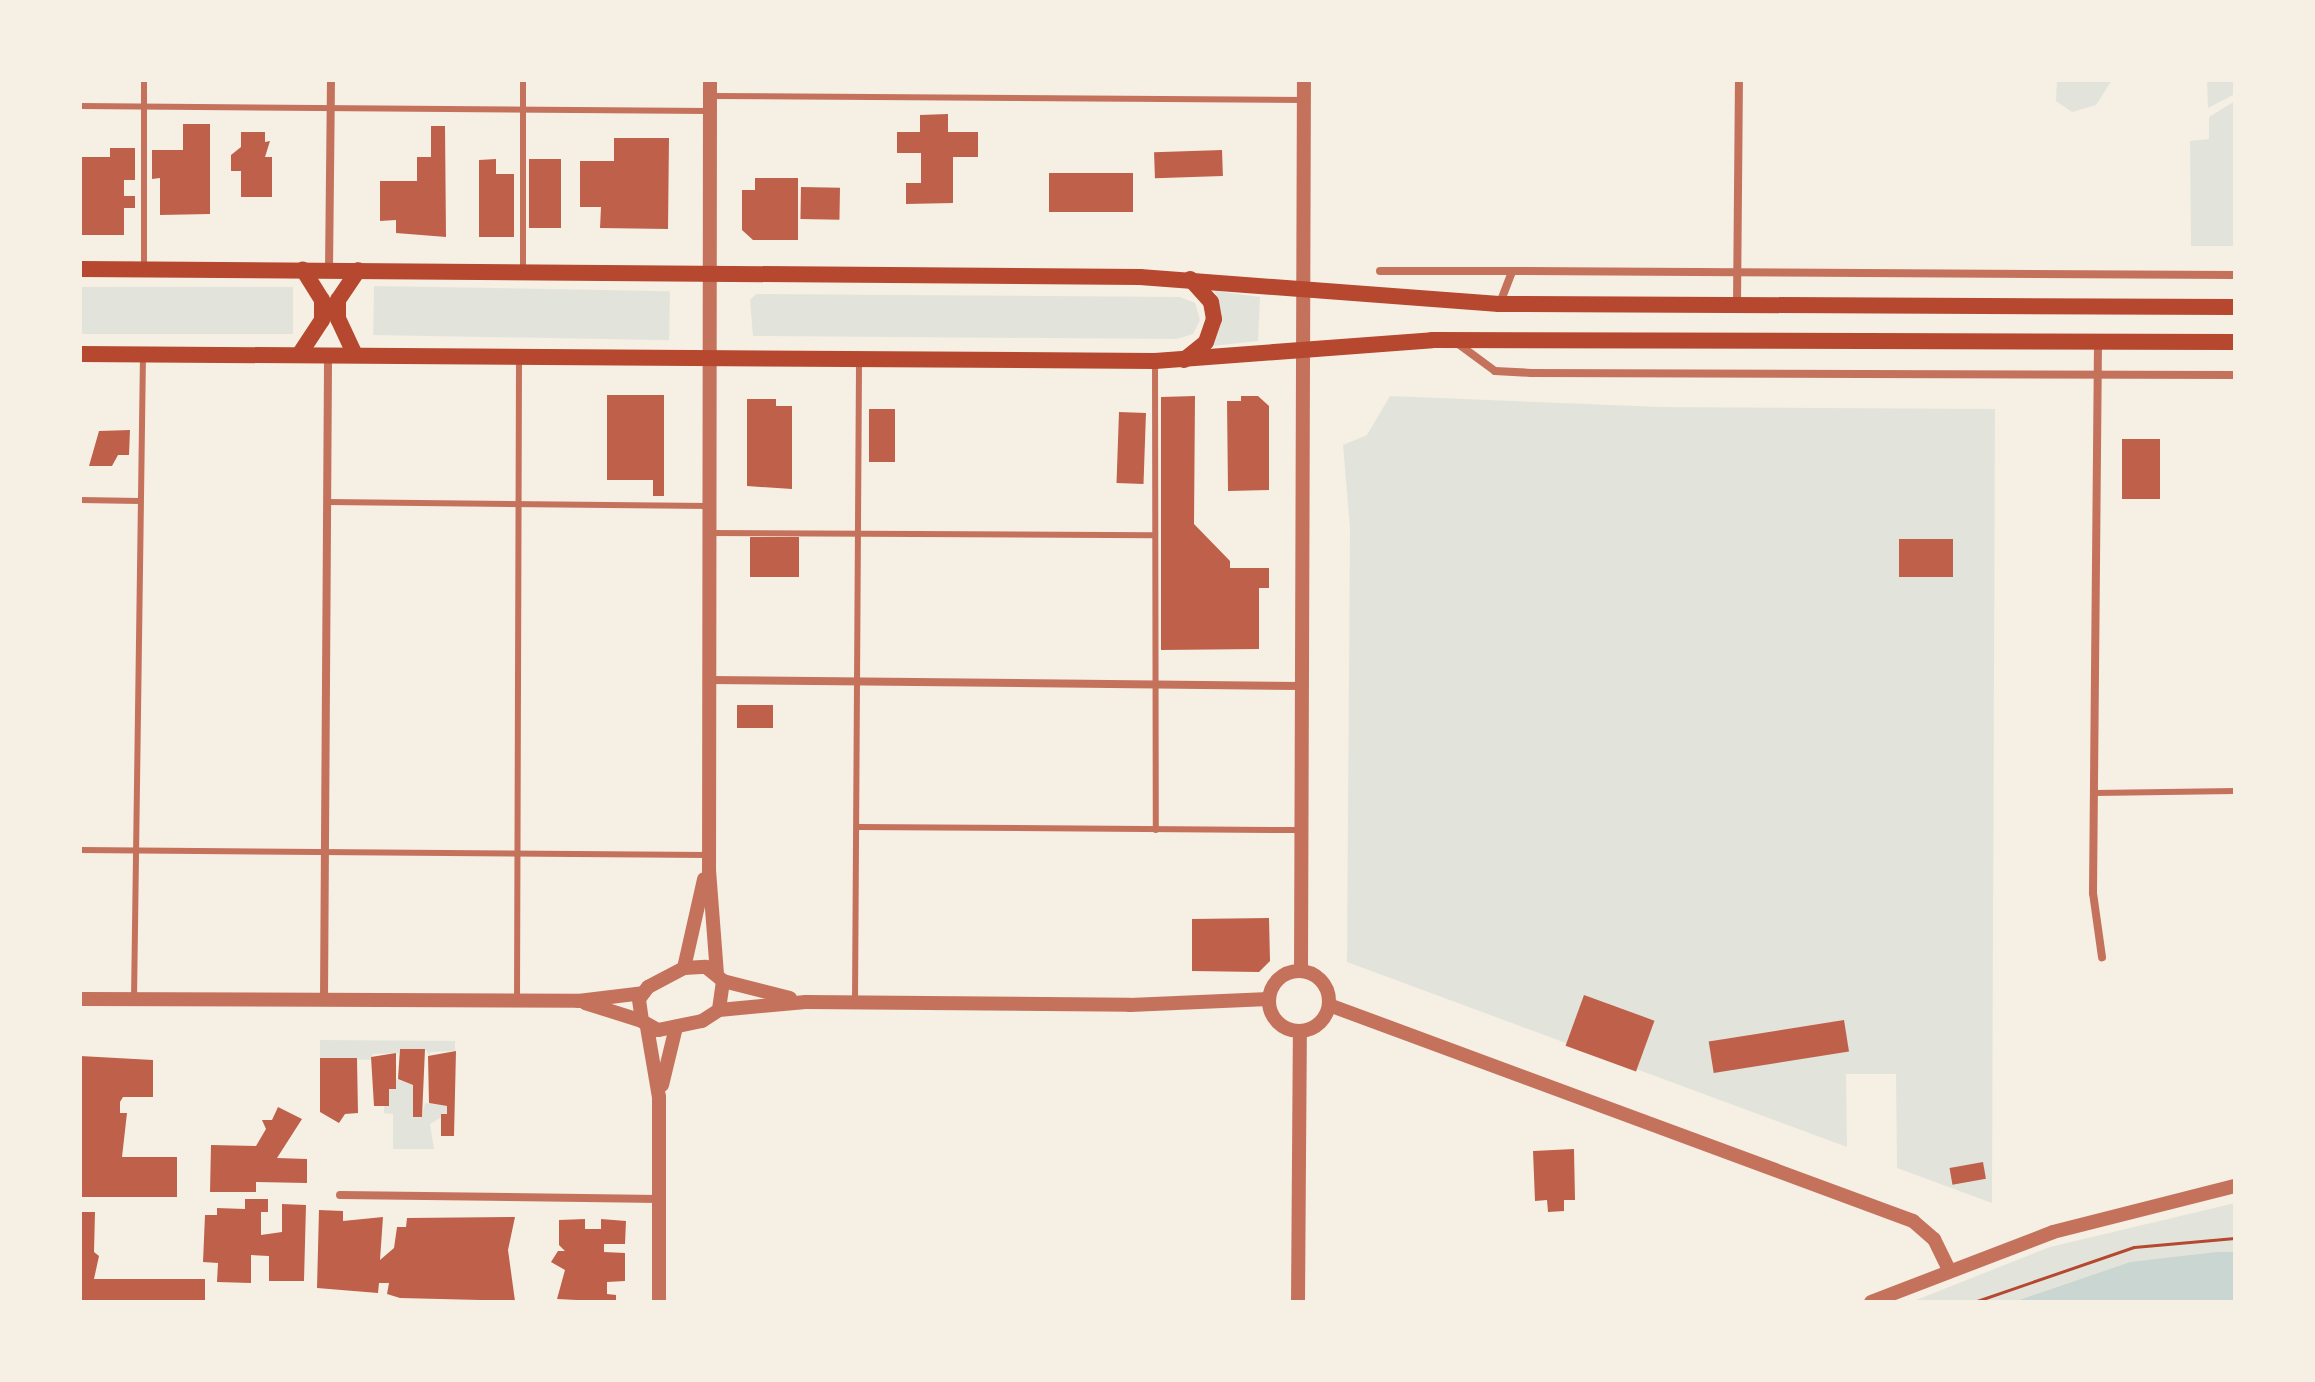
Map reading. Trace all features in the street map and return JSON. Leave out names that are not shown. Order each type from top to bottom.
[{"type":"main road","points":[[80,269],[1190,279],[1303,291],[1499,304],[2235,307]]},
{"type":"main road","points":[[299,355],[322,320],[322,300],[303,270]]},
{"type":"main road","points":[[355,355],[338,319],[338,300],[358,270]]},
{"type":"main road","points":[[1184,360],[1206,342],[1214,319],[1206,294],[1190,279]]},
{"type":"main road","points":[[80,354],[1155,361],[1453,340],[2235,342]]},
{"type":"street","points":[[329,270],[331,80]]},
{"type":"street","points":[[710,80],[709,855],[720,977],[719,1010]]},
{"type":"street","points":[[1301,970],[1304,80]]},
{"type":"street","points":[[1737,306],[1739,80]]},
{"type":"street","points":[[1380,271],[2235,275]]},
{"type":"street","points":[[1499,304],[1512,271]]},
{"type":"street","points":[[1453,340],[1495,371],[1531,373],[2235,375]]},
{"type":"street","points":[[2098,341],[2093,893],[2102,957]]},
{"type":"street","points":[[324,1000],[328,355]]},
{"type":"street","points":[[711,680],[1303,686]]},
{"type":"street","points":[[684,968],[709,855]]},
{"type":"street","points":[[80,999],[578,1001],[643,993],[684,968],[706,967],[720,977],[806,1002]]},
{"type":"street","points":[[1301,970],[1322,981],[1329,1005],[1320,1022],[1300,1031],[1276,1020],[1269,999],[1277,980],[1301,970]]},
{"type":"street","points":[[643,993],[638,1006],[659,1097],[659,1302]]},
{"type":"street","points":[[578,1001],[644,1024],[676,1027],[719,1010],[806,1002],[1130,1005],[1269,999]]},
{"type":"street","points":[[1329,1005],[1913,1221],[1934,1239],[1949,1270]]},
{"type":"street","points":[[659,1097],[676,1027]]},
{"type":"street","points":[[1298,1302],[1300,1031]]},
{"type":"street","points":[[1871,1302],[1949,1270],[2101,1217],[2235,1186]]},
{"type":"street","points":[[340,1195],[659,1199]]},
{"type":"lane","points":[[144,80],[144,269]]},
{"type":"lane","points":[[523,80],[523,272]]},
{"type":"lane","points":[[80,106],[523,109],[710,104],[1304,100]]},
{"type":"lane","points":[[134,999],[143,354]]},
{"type":"lane","points":[[517,1001],[519,356]]},
{"type":"lane","points":[[855,1002],[859,360]]},
{"type":"lane","points":[[1155,361],[1156,830]]},
{"type":"lane","points":[[80,500],[140,501]]},
{"type":"lane","points":[[328,502],[711,506]]},
{"type":"lane","points":[[711,533],[1154,535]]},
{"type":"lane","points":[[2095,793],[2235,791]]},
{"type":"lane","points":[[857,827],[1302,830]]},
{"type":"lane","points":[[80,850],[709,855]]},
{"type":"path","points":[[1974,1302],[2134,1247],[2235,1238]]},
{"type":"shaded area","points":[[2057,80],[2112,80],[2096,105],[2072,112],[2056,101]]},
{"type":"shaded area","points":[[2207,80],[2235,80],[2235,94],[2208,108]]},
{"type":"shaded area","points":[[2235,101],[2235,246],[2191,246],[2190,141],[2209,139],[2209,117]]},
{"type":"shaded area","points":[[374,286],[670,291],[669,340],[373,335]]},
{"type":"shaded area","points":[[80,287],[293,287],[293,334],[80,334]]},
{"type":"shaded area","points":[[1215,291],[1260,297],[1258,341],[1212,346],[1222,321]]},
{"type":"shaded area","points":[[756,294],[1180,297],[1195,303],[1200,320],[1193,334],[1177,339],[753,336],[750,300]]},
{"type":"shaded area","points":[[1390,396],[1661,407],[1995,409],[1992,1203],[1897,1168],[1896,1074],[1846,1074],[1847,1147],[1347,962],[1350,528],[1343,445],[1367,435]]},
{"type":"shaded area","points":[[320,1040],[455,1041],[455,1051],[430,1052],[430,1056],[425,1049],[400,1049],[399,1053],[373,1054],[371,1060],[320,1058]]},
{"type":"shaded area","points":[[396,1079],[413,1085],[413,1117],[422,1116],[425,1103],[447,1106],[447,1114],[430,1124],[434,1149],[393,1149],[393,1114],[384,1113],[384,1106],[389,1106],[389,1089],[396,1089]]},
{"type":"shaded area","points":[[2235,1203],[2235,1252],[2130,1262],[2013,1302],[1911,1302],[2050,1247]]},
{"type":"shaded area","points":[[2235,1252],[2235,1302],[2013,1302],[2130,1262]]},
{"type":"building","points":[[948,114],[948,132],[978,132],[978,157],[953,157],[953,203],[906,204],[906,183],[921,183],[921,153],[897,153],[897,132],[920,132],[920,115]]},
{"type":"building","points":[[183,124],[210,124],[210,214],[160,215],[160,178],[152,179],[152,150],[183,150]]},
{"type":"building","points":[[431,126],[445,126],[446,237],[396,233],[396,220],[380,221],[380,181],[417,181],[417,157],[431,157]]},
{"type":"building","points":[[241,132],[265,132],[265,142],[270,141],[265,157],[272,157],[272,197],[241,197],[241,171],[231,171],[231,155],[241,147]]},
{"type":"building","points":[[614,138],[669,138],[668,229],[600,228],[601,207],[580,207],[580,161],[614,161]]},
{"type":"building","points":[[110,148],[135,148],[135,180],[124,180],[124,196],[135,196],[135,208],[124,208],[124,235],[80,235],[80,157],[110,157]]},
{"type":"building","points":[[1222,150],[1223,176],[1155,178],[1154,152]]},
{"type":"building","points":[[496,159],[496,174],[514,174],[514,237],[479,237],[479,160]]},
{"type":"building","points":[[529,159],[561,159],[561,228],[529,228]]},
{"type":"building","points":[[1049,173],[1133,173],[1133,212],[1049,212]]},
{"type":"building","points":[[755,178],[798,178],[798,240],[753,240],[742,230],[742,190],[755,190]]},
{"type":"building","points":[[801,187],[840,188],[839,220],[800,219]]},
{"type":"building","points":[[607,395],[664,395],[664,496],[653,496],[653,480],[607,480]]},
{"type":"building","points":[[1195,396],[1194,524],[1230,561],[1230,568],[1269,568],[1269,588],[1259,588],[1259,649],[1161,650],[1161,397]]},
{"type":"building","points":[[1241,396],[1258,396],[1269,406],[1269,490],[1228,491],[1227,401],[1241,401]]},
{"type":"building","points":[[747,399],[776,399],[776,406],[792,406],[792,489],[747,486]]},
{"type":"building","points":[[869,409],[895,409],[895,462],[869,462]]},
{"type":"building","points":[[1119,412],[1146,413],[1144,484],[1117,483]]},
{"type":"building","points":[[130,430],[129,455],[118,455],[112,466],[89,466],[99,431]]},
{"type":"building","points":[[2122,439],[2160,439],[2160,499],[2122,499]]},
{"type":"building","points":[[750,537],[799,537],[799,577],[750,577]]},
{"type":"building","points":[[1899,539],[1953,539],[1953,577],[1899,577]]},
{"type":"building","points":[[737,705],[773,705],[773,728],[737,728]]},
{"type":"building","points":[[1269,918],[1270,961],[1259,972],[1192,971],[1192,919]]},
{"type":"building","points":[[1584,995],[1654,1021],[1636,1071],[1566,1046]]},
{"type":"building","points":[[1844,1020],[1849,1052],[1714,1073],[1709,1041]]},
{"type":"building","points":[[400,1049],[425,1049],[422,1117],[413,1117],[413,1085],[398,1079]]},
{"type":"building","points":[[456,1051],[454,1136],[441,1136],[441,1114],[447,1114],[447,1106],[429,1103],[428,1056]]},
{"type":"building","points":[[396,1053],[396,1089],[389,1089],[389,1106],[374,1106],[371,1057]]},
{"type":"building","points":[[80,1056],[153,1060],[153,1097],[123,1097],[120,1102],[120,1113],[127,1113],[122,1157],[177,1157],[177,1197],[80,1197]]},
{"type":"building","points":[[320,1058],[357,1058],[358,1113],[345,1114],[339,1123],[320,1112]]},
{"type":"building","points":[[278,1107],[302,1119],[277,1158],[307,1159],[307,1183],[256,1182],[256,1192],[210,1192],[211,1145],[256,1146],[266,1129],[262,1120],[272,1120]]},
{"type":"building","points":[[1574,1149],[1575,1200],[1564,1200],[1564,1211],[1548,1212],[1547,1200],[1535,1201],[1533,1151]]},
{"type":"building","points":[[1983,1162],[1986,1179],[1952,1185],[1950,1168]]},
{"type":"building","points":[[245,1199],[268,1199],[268,1212],[261,1212],[261,1235],[282,1232],[282,1204],[306,1205],[304,1281],[269,1281],[269,1256],[251,1255],[251,1283],[217,1282],[218,1263],[203,1262],[205,1215],[217,1215],[217,1208],[245,1209]]},
{"type":"building","points":[[319,1210],[343,1211],[343,1221],[383,1217],[380,1260],[394,1248],[397,1227],[406,1227],[407,1218],[515,1217],[508,1250],[515,1301],[400,1298],[387,1294],[389,1283],[379,1283],[378,1293],[317,1288]]},
{"type":"building","points":[[80,1212],[95,1212],[94,1252],[99,1256],[94,1279],[205,1279],[205,1302],[80,1302]]},
{"type":"building","points":[[585,1219],[585,1229],[601,1229],[601,1219],[626,1221],[625,1244],[604,1244],[604,1252],[625,1253],[625,1281],[607,1282],[607,1294],[616,1295],[616,1302],[557,1299],[565,1270],[551,1262],[558,1251],[565,1251],[559,1245],[559,1220]]}]
